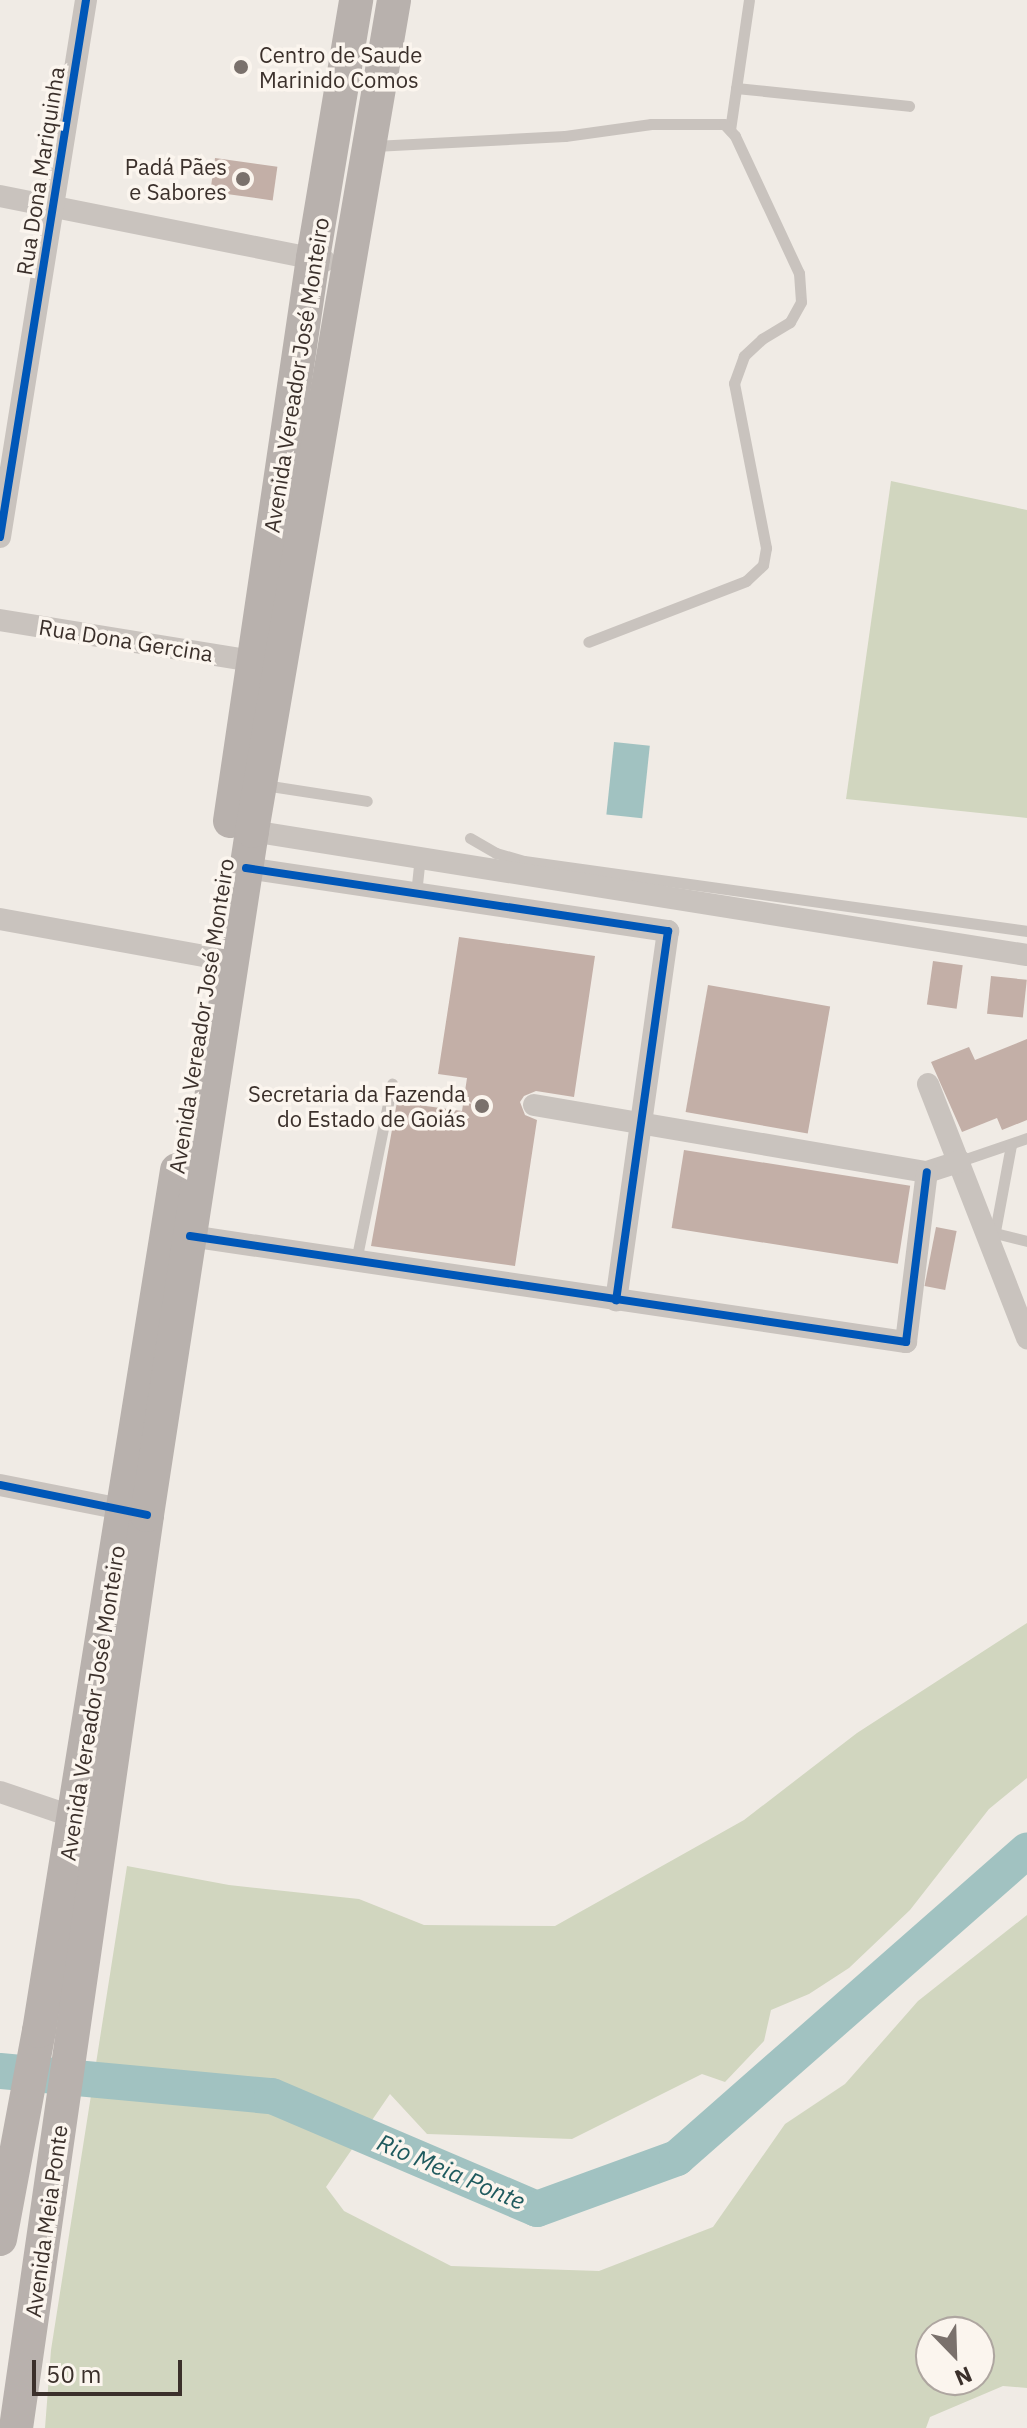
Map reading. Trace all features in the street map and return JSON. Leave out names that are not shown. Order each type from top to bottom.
[{"type":"main road","name":"Avenida Vereador José Monteiro","points":[[39,2031],[74,1817],[190,1236],[252,661],[356,0]]},
{"type":"main road","name":"Avenida Vereador José Monteiro","points":[[77,2014],[135,1512],[222,959],[246,868],[393,0]]},
{"type":"main road","name":"Avenida Meia Ponte","points":[[16,2428],[77,2014]]},
{"type":"main road","name":"Avenida Meia Ponte","points":[[2,2225],[39,2031]]},
{"type":"street","name":"Rua Dona Mariquinha","points":[[0,537],[10,408],[53,207],[86,0]]},
{"type":"street","points":[[0,196],[350,267]]},
{"type":"street","name":"Rua Dona Gercina","points":[[0,620],[252,661]]},
{"type":"street","points":[[252,831],[1027,955]]},
{"type":"street","points":[[246,868],[668,931],[616,1300]]},
{"type":"street","points":[[0,919],[222,959]]},
{"type":"street","points":[[928,1084],[994,1240],[1027,1338]]},
{"type":"street","points":[[534,1105],[927,1172],[960,1161]]},
{"type":"street","points":[[190,1236],[906,1342],[927,1172]]},
{"type":"street","points":[[0,1485],[135,1512]]},
{"type":"street","points":[[0,1792],[74,1817]]},
{"type":"lane","points":[[730,130],[749,0]]},
{"type":"lane","points":[[736,88],[909,106]]},
{"type":"lane","points":[[369,146],[565,136],[683,123],[724,124],[730,130],[799,273],[801,302],[790,322],[762,339],[744,356],[734,383],[766,548],[763,565],[746,581],[588,642]]},
{"type":"lane","points":[[259,784],[367,801]]},
{"type":"lane","points":[[470,838],[496,853],[524,861],[1027,931]]},
{"type":"lane","points":[[416,894],[420,858]]},
{"type":"lane","points":[[356,1262],[392,1084]]},
{"type":"lane","points":[[960,1161],[1027,1138]]},
{"type":"lane","points":[[1011,1145],[994,1240],[1027,1241]]},
{"type":"green space","points":[[891,481],[1027,510],[1027,818],[846,799]]},
{"type":"green space","points":[[1027,1623],[1027,1778],[989,1809],[910,1910],[849,1968],[809,1994],[771,2010],[764,2041],[725,2082],[702,2074],[572,2139],[427,2134],[390,2094],[326,2187],[344,2211],[451,2266],[599,2271],[713,2227],[785,2124],[845,2084],[918,2001],[1027,1915],[1027,2388],[1003,2386],[995,2389],[995,2316],[915,2316],[915,2396],[979,2396],[930,2417],[926,2428],[45,2428],[51,2350],[127,1866],[229,1885],[359,1899],[424,1925],[555,1926],[744,1820],[857,1733]]},
{"type":"water","points":[[614,742],[650,746],[642,818],[606,815]]},
{"type":"building","name":"Padá Pães e Sabores","points":[[215,158],[277,167],[273,200],[210,192]]},
{"type":"building","name":"Secretaria da Fazenda do Estado de Goiás","points":[[459,937],[595,956],[574,1097],[536,1091],[524,1096],[520,1102],[525,1115],[537,1120],[515,1266],[371,1246],[397,1102],[462,1111],[467,1078],[438,1074]]},
{"type":"building","points":[[933,961],[963,965],[957,1009],[927,1005]]},
{"type":"building","points":[[991,976],[1027,980],[1023,1018],[987,1014]]},
{"type":"building","points":[[708,985],[830,1007],[808,1134],[686,1112]]},
{"type":"building","points":[[1027,1039],[1027,1120],[1002,1130],[997,1118],[962,1132],[931,1062],[969,1047],[975,1060]]},
{"type":"building","points":[[684,1150],[910,1186],[898,1264],[672,1228]]},
{"type":"building","points":[[936,1227],[957,1231],[945,1290],[925,1286]]},
{"type":"waterway","name":"Rio Meia Ponte","points":[[0,2071],[272,2096],[537,2209],[677,2158],[1027,1850]]},
{"type":"cycle path","points":[[0,537],[86,0]]},
{"type":"cycle path","points":[[246,868],[668,931],[616,1300]]},
{"type":"cycle path","points":[[190,1236],[906,1342],[927,1172]]},
{"type":"cycle path","points":[[0,1485],[147,1515]]},
{"type":"place","name":"Centro de Saude Marinido Comos","points":[[241,67]]},
{"type":"place","name":"Padá Pães e Sabores","points":[[243,179]]},
{"type":"place","name":"Secretaria da Fazenda do Estado de Goiás","points":[[482,1106]]}]
